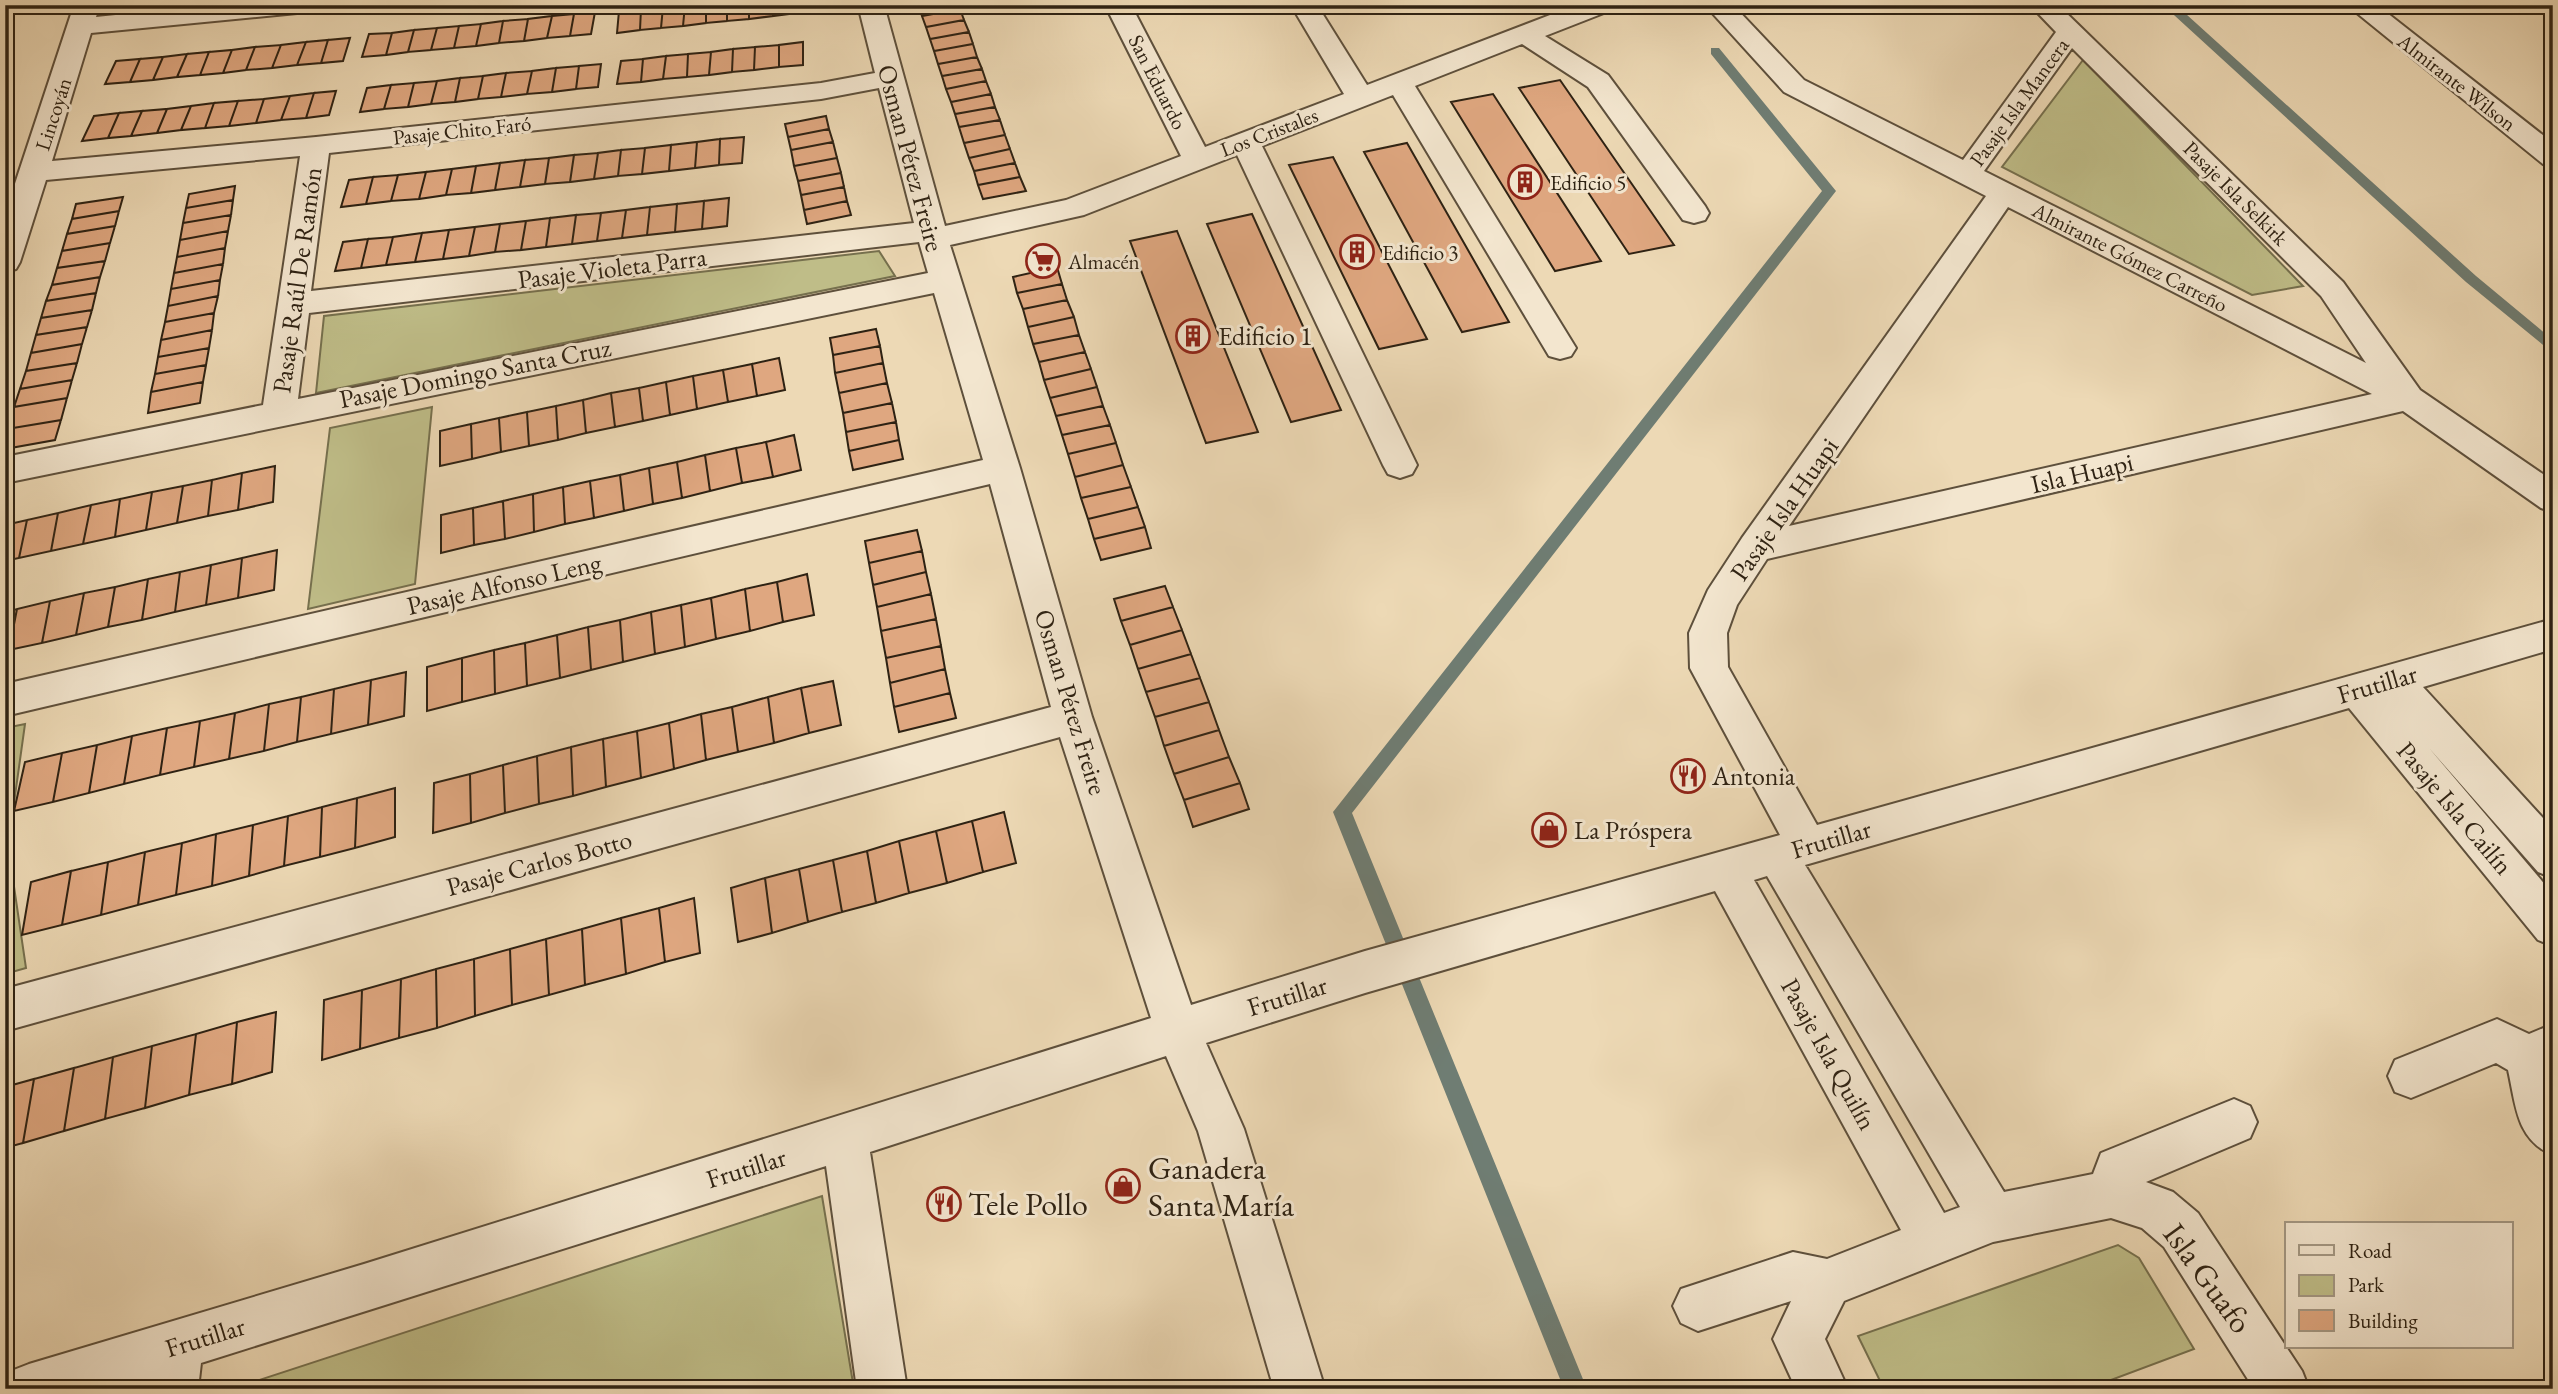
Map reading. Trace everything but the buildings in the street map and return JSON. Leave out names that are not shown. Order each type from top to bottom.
[{"type":"street","points":[[84,15],[297,5]]},
{"type":"street","name":"Osman Pérez Freire","points":[[871,5],[944,280],[1003,468],[1073,717],[1177,1029],[1221,1129],[1300,1389]]},
{"type":"street","name":"San Eduardo","points":[[1118,5],[1197,159]]},
{"type":"street","points":[[1304,5],[1360,97]]},
{"type":"street","name":"Los Cristales","points":[[932,235],[1073,208],[1600,5]]},
{"type":"street","name":"Almirante Gómez Carreño","points":[[1718,5],[1794,86],[2408,398],[2553,499]]},
{"type":"street","name":"Pasaje Isla Selkirk","points":[[2043,5],[2332,289],[2408,398]]},
{"type":"street","name":"Almirante Wilson","points":[[2360,5],[2553,158]]},
{"type":"street","name":"Lincoyán","points":[[5,262],[84,15]]},
{"type":"street","name":"Pasaje Isla Mancera","points":[[1968,173],[2071,30]]},
{"type":"street","points":[[1524,34],[1598,81],[1694,213]]},
{"type":"street","name":"Pasaje Chito Faró","points":[[34,172],[316,146],[821,91],[890,78]]},
{"type":"street","points":[[1399,82],[1560,348]]},
{"type":"street","points":[[1245,141],[1400,465]]},
{"type":"street","name":"Pasaje Raúl De Ramón","points":[[279,413],[316,146]]},
{"type":"street","name":"Pasaje Isla Huapi","points":[[1791,850],[1709,668],[1708,633],[1721,600],[1755,548],[2003,193]]},
{"type":"street","name":"Pasaje Violeta Parra","points":[[294,304],[932,235]]},
{"type":"street","name":"Pasaje Domingo Santa Cruz","points":[[5,470],[944,280]]},
{"type":"street","name":"Isla Huapi","points":[[1755,548],[2408,398]]},
{"type":"street","name":"Pasaje Alfonso Leng","points":[[5,700],[1003,468]]},
{"type":"street","name":"Frutillar","points":[[30,1389],[176,1367],[845,1137],[1177,1029],[1474,940],[2553,634]]},
{"type":"street","name":"Pasaje Isla Cailín","points":[[2375,684],[2553,859]]},
{"type":"street","name":"Pasaje Isla Cailín","points":[[2375,684],[2553,926]]},
{"type":"street","name":"Pasaje Carlos Botto","points":[[5,1010],[1073,717]]},
{"type":"street","name":"Pasaje Isla Quilín","points":[[1791,850],[1993,1218]]},
{"type":"street","name":"Pasaje Isla Quilín","points":[[1725,869],[1932,1239]]},
{"type":"street","points":[[2411,1076],[2497,1041],[2540,1051],[2542,1119],[2553,1132]]},
{"type":"street","points":[[1698,1306],[1793,1276],[1827,1283],[1932,1239],[1993,1218],[2111,1194],[2118,1170],[2234,1122]]},
{"type":"street","points":[[845,1137],[881,1389]]},
{"type":"street","name":"Isla Guafo","points":[[2111,1194],[2156,1209],[2181,1230],[2284,1389]]},
{"type":"street","points":[[1823,1389],[1798,1339],[1827,1283]]},
{"type":"green space","points":[[2083,60],[2303,286],[2252,295],[2002,167]]},
{"type":"green space","points":[[879,251],[895,276],[316,393],[324,316]]},
{"type":"green space","points":[[432,407],[415,584],[308,609],[330,428]]},
{"type":"green space","points":[[25,724],[8,846],[26,968],[5,974],[5,728]]},
{"type":"green space","points":[[822,1196],[854,1389],[232,1389]]},
{"type":"green space","points":[[2118,1245],[2139,1258],[2194,1349],[2087,1389],[1884,1389],[1858,1336]]},
{"type":"waterway","points":[[2169,5],[2471,279],[2553,348]]},
{"type":"waterway","points":[[1576,1389],[1342,812],[1829,191],[1715,51]]},
{"type":"place","name":"Edificio 5","points":[[1525,182]]},
{"type":"place","name":"Edificio 3","points":[[1357,252]]},
{"type":"place","name":"Almacén","points":[[1043,261]]},
{"type":"place","name":"Edificio 1","points":[[1193,336]]},
{"type":"place","name":"Antonia","points":[[1688,776]]},
{"type":"place","name":"La Próspera","points":[[1549,830]]},
{"type":"place","name":"Ganadera Santa María","points":[[1123,1186]]},
{"type":"place","name":"Tele Pollo","points":[[944,1204]]}]
